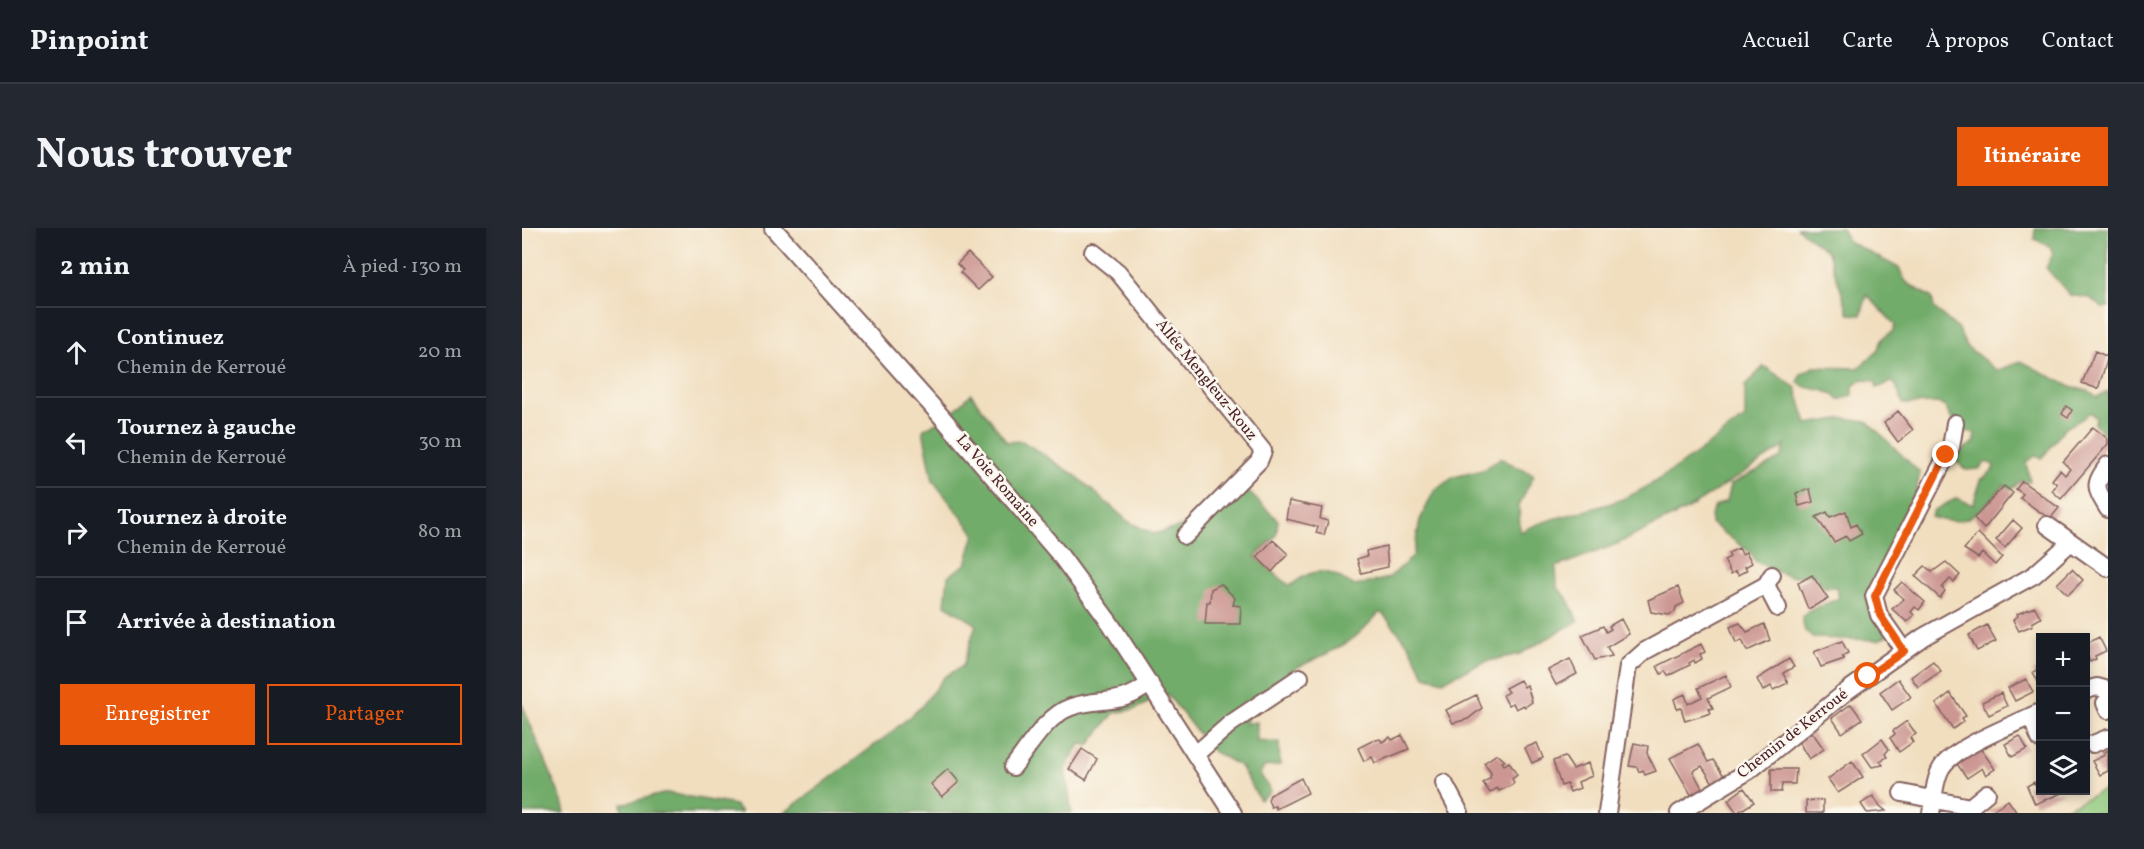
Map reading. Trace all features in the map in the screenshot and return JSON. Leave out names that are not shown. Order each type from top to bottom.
[{"type":"street","name":"La Voie Romaine","points":[[773,228],[942,416],[1060,555],[1110,623],[1233,813]]},
{"type":"street","name":"Allée Mengleuz-Rouz","points":[[1093,252],[1118,272],[1263,451],[1259,461],[1185,536]]},
{"type":"street","points":[[1904,651],[1880,615],[1875,596],[1951,447],[1955,423]]},
{"type":"street","points":[[2108,465],[2096,482],[2096,488],[2108,509]]},
{"type":"street","points":[[2047,525],[2107,565]]},
{"type":"street","name":"Chemin de Kerroué","points":[[1679,813],[1741,776],[1847,691],[1904,651],[1962,614],[2026,580],[2071,542]]},
{"type":"street","points":[[1607,813],[1628,666],[1645,651],[1769,580],[1778,608]]},
{"type":"street","points":[[1196,753],[1220,732],[1300,677]]},
{"type":"street","points":[[1013,767],[1059,713],[1071,707],[1122,700],[1136,694],[1150,683]]},
{"type":"street","points":[[2090,689],[2097,687],[2107,701]]},
{"type":"street","points":[[1933,807],[1940,770],[1946,762],[1982,739],[2036,714]]},
{"type":"street","points":[[1460,813],[1451,785],[1473,813]]},
{"type":"street","points":[[1902,793],[1933,807],[1970,807],[1987,793]]},
{"type":"green space","points":[[1797,228],[1842,228],[1848,241],[1899,268],[1906,282],[1932,298],[1934,308],[1958,329],[1966,346],[1998,371],[2021,361],[2073,388],[2088,390],[2097,397],[2108,391],[2108,436],[2094,424],[2096,418],[2090,412],[2065,428],[2042,458],[2035,456],[2026,462],[2030,482],[2020,481],[2012,489],[2004,485],[1980,510],[1964,519],[1955,521],[1931,517],[1934,510],[1957,498],[1973,505],[1981,480],[1993,470],[1994,465],[1986,462],[1979,469],[1966,470],[1956,461],[1958,453],[1975,442],[1975,434],[1963,430],[1952,420],[1945,407],[1938,403],[1903,404],[1896,385],[1892,382],[1877,388],[1875,381],[1862,380],[1853,386],[1853,395],[1839,400],[1829,392],[1808,388],[1798,383],[1800,375],[1814,367],[1858,368],[1877,352],[1881,340],[1893,331],[1895,325],[1867,295],[1861,315],[1849,314],[1828,252]]},
{"type":"green space","points":[[2035,228],[2108,228],[2108,307],[2102,308],[2090,298],[2070,295],[2046,268],[2053,254],[2050,246],[2034,239]]},
{"type":"green space","points":[[1764,366],[1796,388],[1807,424],[1845,418],[1867,421],[1920,473],[1911,515],[1876,586],[1887,635],[1879,640],[1814,638],[1805,631],[1802,618],[1807,612],[1839,598],[1836,587],[1824,587],[1813,573],[1790,576],[1755,561],[1751,553],[1711,523],[1714,508],[1727,501],[1731,484],[1781,458],[1785,446],[1686,510],[1617,544],[1556,567],[1557,587],[1567,598],[1578,621],[1520,654],[1484,662],[1443,681],[1425,676],[1409,645],[1383,614],[1379,613],[1352,639],[1288,672],[1265,692],[1254,706],[1245,724],[1257,722],[1257,741],[1279,743],[1280,765],[1264,767],[1260,774],[1271,791],[1260,800],[1240,766],[1211,750],[1167,694],[1135,709],[1114,713],[1088,746],[1081,743],[1065,769],[1072,813],[784,813],[888,735],[921,707],[944,677],[963,666],[976,624],[945,605],[948,576],[966,564],[975,534],[933,481],[923,430],[952,413],[971,394],[1007,442],[1022,441],[1075,475],[1129,522],[1153,534],[1185,526],[1240,484],[1278,520],[1276,536],[1255,557],[1290,586],[1308,574],[1322,572],[1337,576],[1355,586],[1389,578],[1413,556],[1420,520],[1434,491],[1454,477],[1483,470],[1500,458],[1534,475],[1519,505],[1520,532],[1544,522],[1617,501],[1648,486],[1745,418],[1745,386]]},
{"type":"green space","points":[[522,704],[562,801],[565,813],[522,813]]},
{"type":"green space","points":[[2108,788],[2108,813],[2055,813]]},
{"type":"green space","points":[[667,793],[735,805],[741,813],[623,813],[621,804]]},
{"type":"building","points":[[968,253],[992,277],[978,290],[960,272],[963,270],[957,264]]},
{"type":"building","points":[[2095,351],[2108,357],[2098,389],[2082,383]]},
{"type":"building","points":[[2066,406],[2072,410],[2068,418],[2062,414]]},
{"type":"building","points":[[1898,411],[1913,430],[1898,442],[1884,423]]},
{"type":"building","points":[[2093,427],[2108,439],[2108,444],[2061,499],[2052,491],[2057,484],[2052,480],[2060,470],[2065,475],[2070,469],[2063,462]]},
{"type":"building","points":[[2022,481],[2059,508],[2050,519],[2020,498],[2023,494],[2016,489]]},
{"type":"building","points":[[2004,486],[2013,493],[1984,529],[1974,518]]},
{"type":"building","points":[[1810,489],[1813,502],[1799,506],[1796,493]]},
{"type":"building","points":[[1289,501],[1322,508],[1320,519],[1328,521],[1324,535],[1316,533],[1318,527],[1286,519]]},
{"type":"building","points":[[1846,511],[1851,527],[1856,524],[1862,534],[1849,541],[1846,536],[1834,542],[1816,517],[1827,512],[1830,517]]},
{"type":"building","points":[[2013,520],[2022,528],[2005,548],[1996,540]]},
{"type":"building","points":[[1978,533],[2002,557],[1995,565],[1982,553],[1978,558],[1964,549]]},
{"type":"building","points":[[1273,540],[1288,554],[1272,572],[1257,557]]},
{"type":"building","points":[[1386,546],[1388,567],[1361,573],[1357,559],[1367,556],[1366,551]]},
{"type":"building","points":[[1739,548],[1742,554],[1746,552],[1752,563],[1745,567],[1747,570],[1738,575],[1736,571],[1731,574],[1724,560],[1730,557],[1728,553]]},
{"type":"building","points":[[1946,562],[1960,575],[1954,582],[1950,579],[1942,588],[1945,591],[1940,598],[1915,576],[1925,566],[1932,572]]},
{"type":"building","points":[[2072,569],[2083,580],[2068,595],[2057,584]]},
{"type":"building","points":[[1812,575],[1828,599],[1808,609],[1798,583]]},
{"type":"building","points":[[1902,582],[1925,602],[1919,610],[1915,607],[1911,612],[1914,615],[1907,622],[1892,609],[1904,599],[1894,590]]},
{"type":"building","points":[[1221,584],[1235,598],[1233,605],[1241,606],[1240,624],[1205,624],[1211,589]]},
{"type":"building","points":[[1678,587],[1684,603],[1676,607],[1675,612],[1669,615],[1651,612],[1648,600]]},
{"type":"building","points":[[2035,607],[2041,618],[2032,623],[2033,625],[2019,631],[2013,620],[2018,616],[2017,614]]},
{"type":"building","points":[[1621,619],[1629,634],[1607,647],[1612,656],[1595,660],[1582,635],[1603,626],[1606,632],[1611,629],[1609,626]]},
{"type":"building","points":[[1740,623],[1747,632],[1764,624],[1770,640],[1747,651],[1742,640],[1736,643],[1730,627]]},
{"type":"building","points":[[1987,625],[1996,641],[1977,651],[1969,635]]},
{"type":"building","points":[[2099,637],[2106,651],[2095,656],[2096,659],[2090,662],[2090,642]]},
{"type":"building","points":[[1842,641],[1848,653],[1842,656],[1844,659],[1821,667],[1814,652]]},
{"type":"building","points":[[1701,644],[1705,652],[1700,654],[1702,659],[1695,663],[1694,660],[1689,663],[1690,665],[1668,676],[1665,671],[1661,674],[1657,666]]},
{"type":"building","points":[[1570,659],[1577,674],[1556,685],[1548,670]]},
{"type":"building","points":[[1789,659],[1794,667],[1783,673],[1788,683],[1773,690],[1771,686],[1763,691],[1757,679]]},
{"type":"building","points":[[1933,661],[1941,671],[1918,687],[1911,677]]},
{"type":"building","points":[[1726,675],[1731,687],[1708,698],[1713,708],[1709,709],[1711,713],[1685,721],[1681,708],[1677,709],[1674,699],[1685,694],[1688,704],[1702,697],[1698,688]]},
{"type":"building","points":[[1898,679],[1911,697],[1892,710],[1880,692]]},
{"type":"building","points":[[2026,679],[2033,692],[2015,701],[2008,688]]},
{"type":"building","points":[[1520,680],[1524,687],[1527,685],[1532,702],[1516,709],[1513,703],[1508,705],[1503,695],[1508,692],[1505,688]]},
{"type":"building","points":[[1950,693],[1966,716],[1962,718],[1964,721],[1953,729],[1936,704]]},
{"type":"building","points":[[2001,693],[2007,706],[1989,715],[1982,702]]},
{"type":"building","points":[[1476,695],[1482,708],[1468,719],[1453,723],[1446,710]]},
{"type":"building","points":[[1851,704],[1862,719],[1842,733],[1832,718]]},
{"type":"building","points":[[1907,721],[1916,734],[1910,738],[1913,742],[1899,752],[1890,738],[1895,734],[1893,731]]},
{"type":"building","points":[[1812,732],[1824,749],[1809,759],[1798,741]]},
{"type":"building","points":[[1402,735],[1409,749],[1375,763],[1372,757],[1364,761],[1358,748],[1372,741],[1380,739],[1382,742],[1390,737],[1392,740]]},
{"type":"building","points":[[2020,736],[2027,749],[2012,757],[2005,744]]},
{"type":"building","points":[[1882,739],[1889,749],[1885,754],[1887,757],[1880,761],[1883,765],[1872,767],[1863,754]]},
{"type":"building","points":[[1537,743],[1543,758],[1532,763],[1525,748]]},
{"type":"building","points":[[1634,743],[1648,746],[1647,753],[1656,771],[1645,775],[1643,770],[1639,772],[1637,767],[1629,766]]},
{"type":"building","points":[[1698,744],[1708,762],[1713,760],[1727,780],[1715,786],[1702,766],[1693,771],[1704,792],[1693,798],[1670,758]]},
{"type":"building","points":[[1980,748],[1995,769],[1986,775],[1982,768],[1967,778],[1957,764]]},
{"type":"building","points":[[1082,749],[1097,759],[1086,780],[1069,769]]},
{"type":"building","points":[[2108,750],[2108,771],[2100,775],[2092,761],[2105,755],[2103,753]]},
{"type":"building","points":[[1497,754],[1505,761],[1502,762],[1504,765],[1509,762],[1517,775],[1512,779],[1514,783],[1512,785],[1499,791],[1497,788],[1490,793],[1483,783],[1490,778],[1491,773],[1484,763]]},
{"type":"building","points":[[1565,757],[1573,769],[1588,763],[1592,776],[1578,782],[1580,788],[1570,792],[1567,784],[1561,786],[1553,761]]},
{"type":"building","points":[[1852,761],[1863,777],[1838,793],[1828,779]]},
{"type":"building","points":[[948,769],[959,782],[942,797],[931,784]]},
{"type":"building","points":[[1771,769],[1796,769],[1795,784],[1782,784],[1781,792],[1771,792]]},
{"type":"building","points":[[1301,778],[1308,793],[1276,809],[1275,806],[1271,807],[1268,800],[1270,795]]},
{"type":"building","points":[[2034,782],[2036,795],[2057,795],[2035,804],[2027,786]]},
{"type":"building","points":[[1744,788],[1754,802],[1737,813],[1728,800]]},
{"type":"building","points":[[1873,796],[1886,811],[1867,813],[1861,804]]},
{"type":"building","points":[[1823,800],[1823,813],[1806,813],[1806,801]]},
{"type":"building","points":[[2008,800],[2017,813],[1986,813],[1997,808]]},
{"type":"route","points":[[1868,676],[1904,651],[1875,607],[1875,596],[1878,585],[1946,455]]}]
